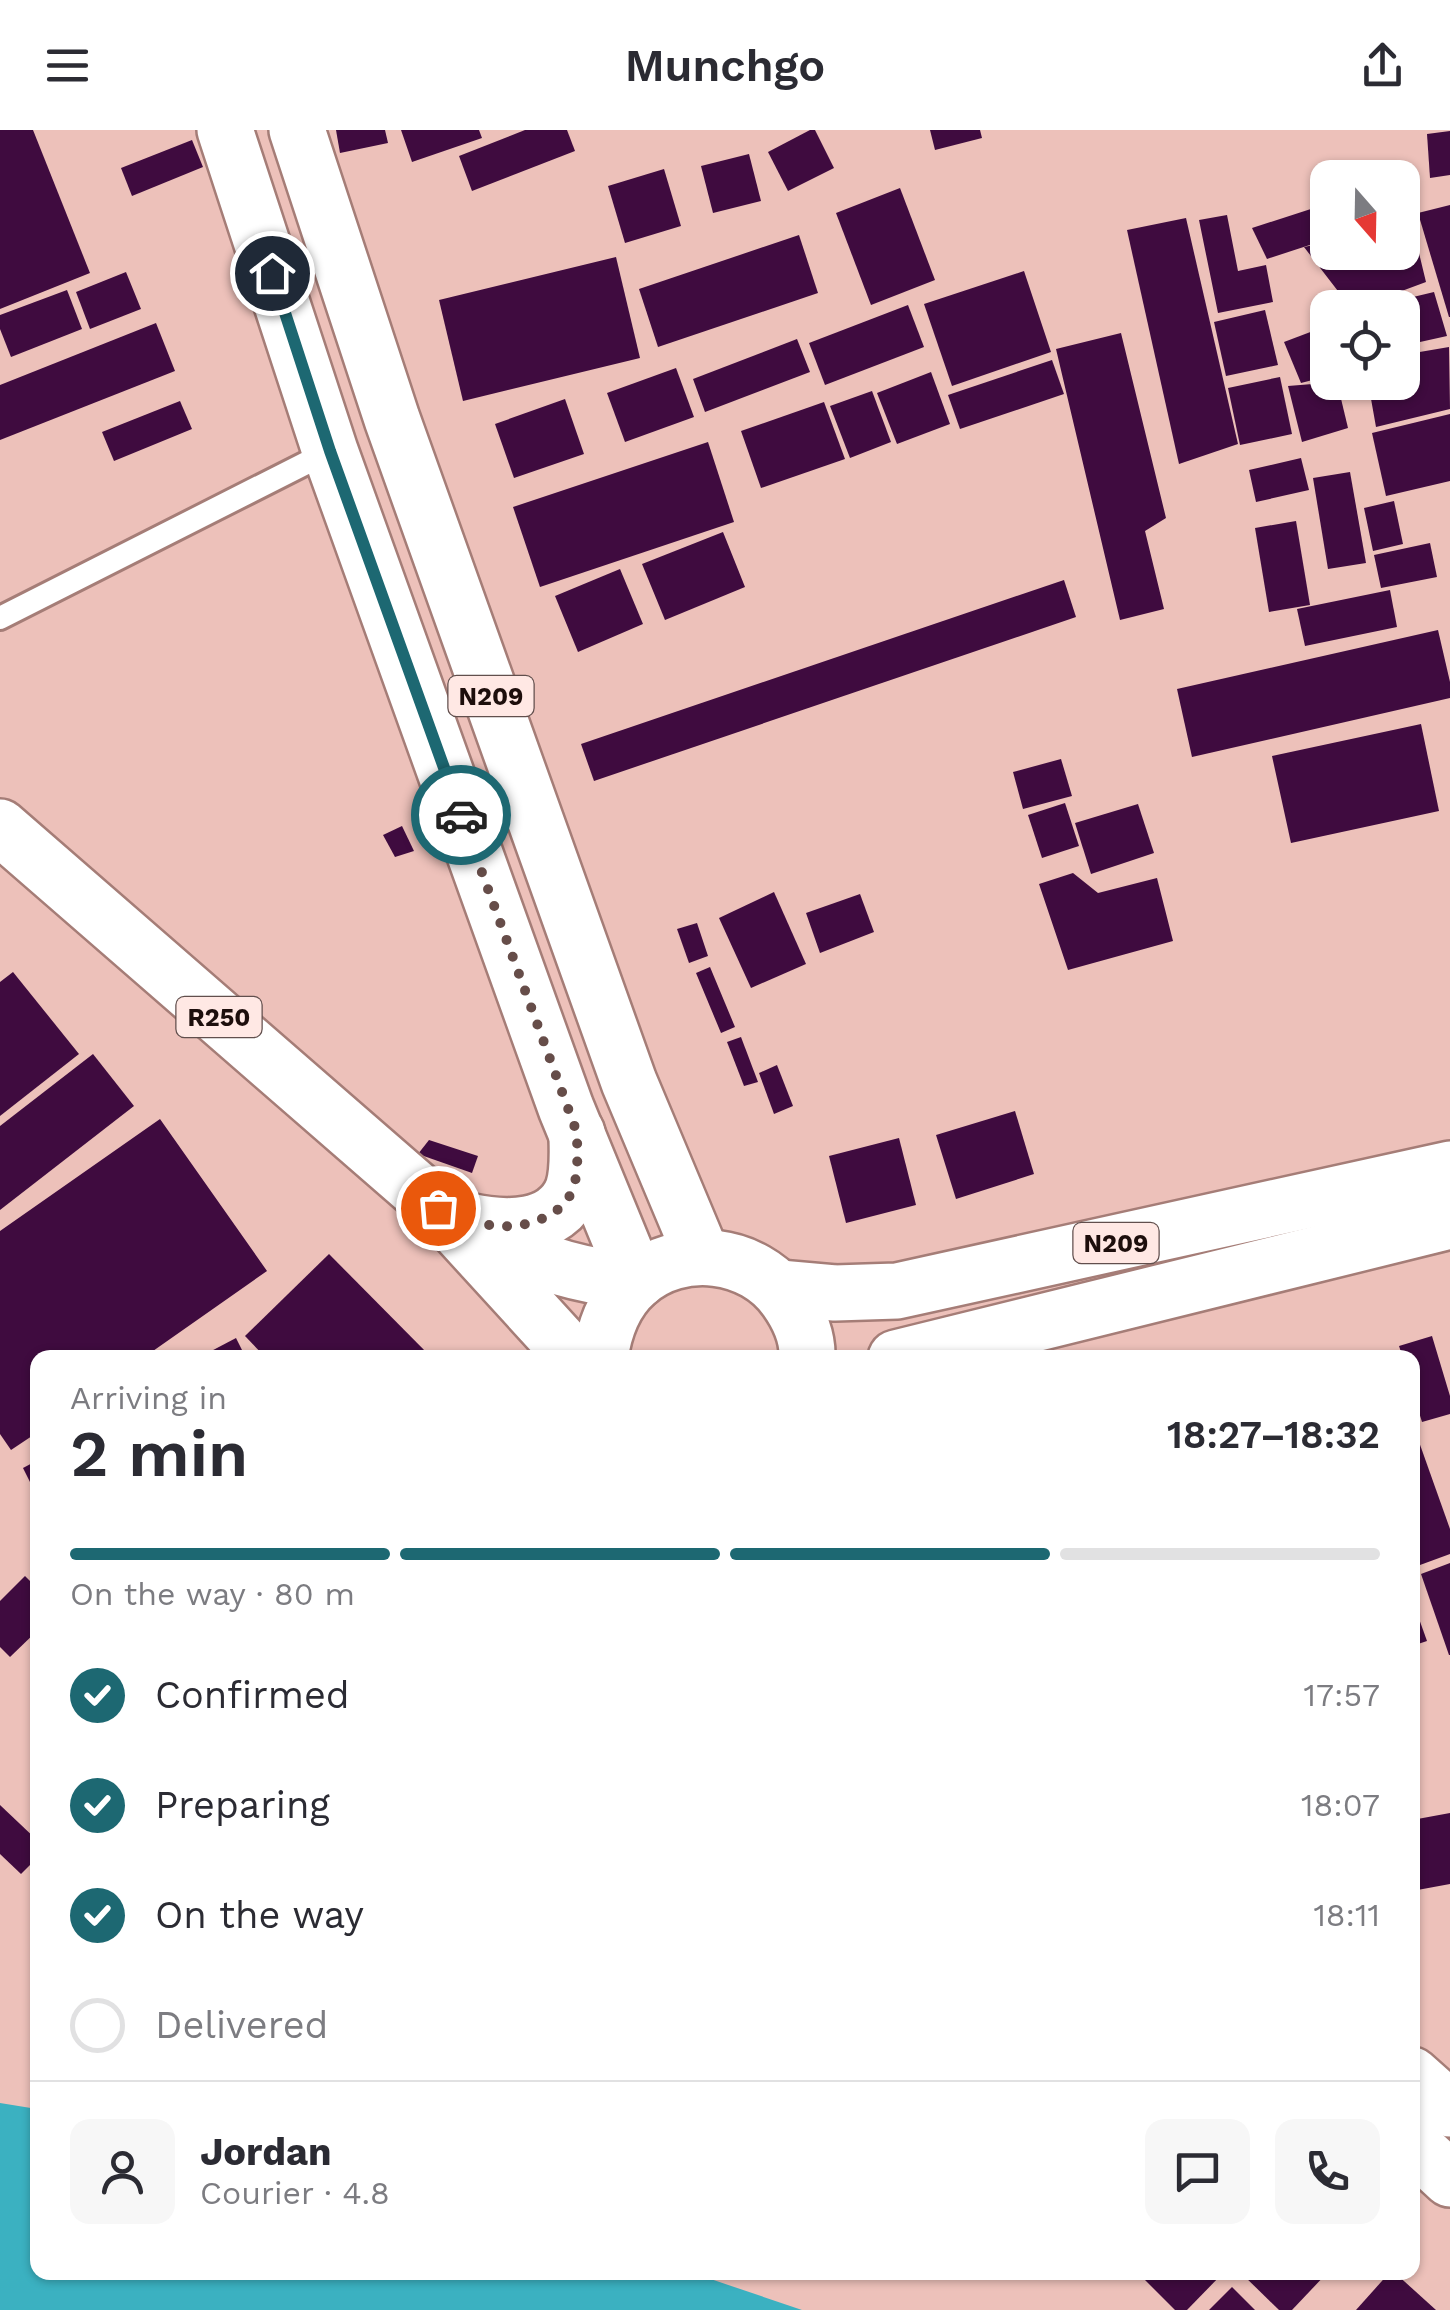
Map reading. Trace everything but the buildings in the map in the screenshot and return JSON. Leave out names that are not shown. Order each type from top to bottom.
[{"type":"main road","name":"N209","points":[[224,130],[330,451],[577,1133],[637,1281]]},
{"type":"main road","name":"N209","points":[[297,130],[392,419],[623,1063],[702,1256],[730,1260],[756,1271],[779,1288],[835,1293],[897,1291],[1450,1170]]},
{"type":"main road","name":"R250","points":[[0,826],[438,1208],[568,1350]]},
{"type":"main road","points":[[438,1208],[471,1222],[501,1227],[528,1226],[558,1211],[572,1192],[578,1168],[577,1133]]},
{"type":"main road","name":"R250","points":[[438,1208],[515,1252],[547,1264],[608,1279],[637,1281]]},
{"type":"main road","name":"N209","points":[[934,1350],[1450,1221]]},
{"type":"main road","points":[[601,1350],[604,1330],[617,1303],[637,1281],[668,1264],[702,1256]]},
{"type":"main road","points":[[779,1288],[798,1316],[808,1350]]},
{"type":"main road","points":[[1420,2082],[1450,2108]]},
{"type":"main road","points":[[1420,2151],[1450,2179]]},
{"type":"lane","points":[[0,618],[330,451]]},
{"type":"water","points":[[0,2103],[30,2108],[30,2280],[714,2280],[802,2310],[0,2310]]},
{"type":"way so far","points":[[438,1208],[471,1222],[528,1226],[558,1211],[572,1192],[578,1168],[577,1133],[461,815]]},
{"type":"route","points":[[272,273],[330,451],[461,815]]}]
